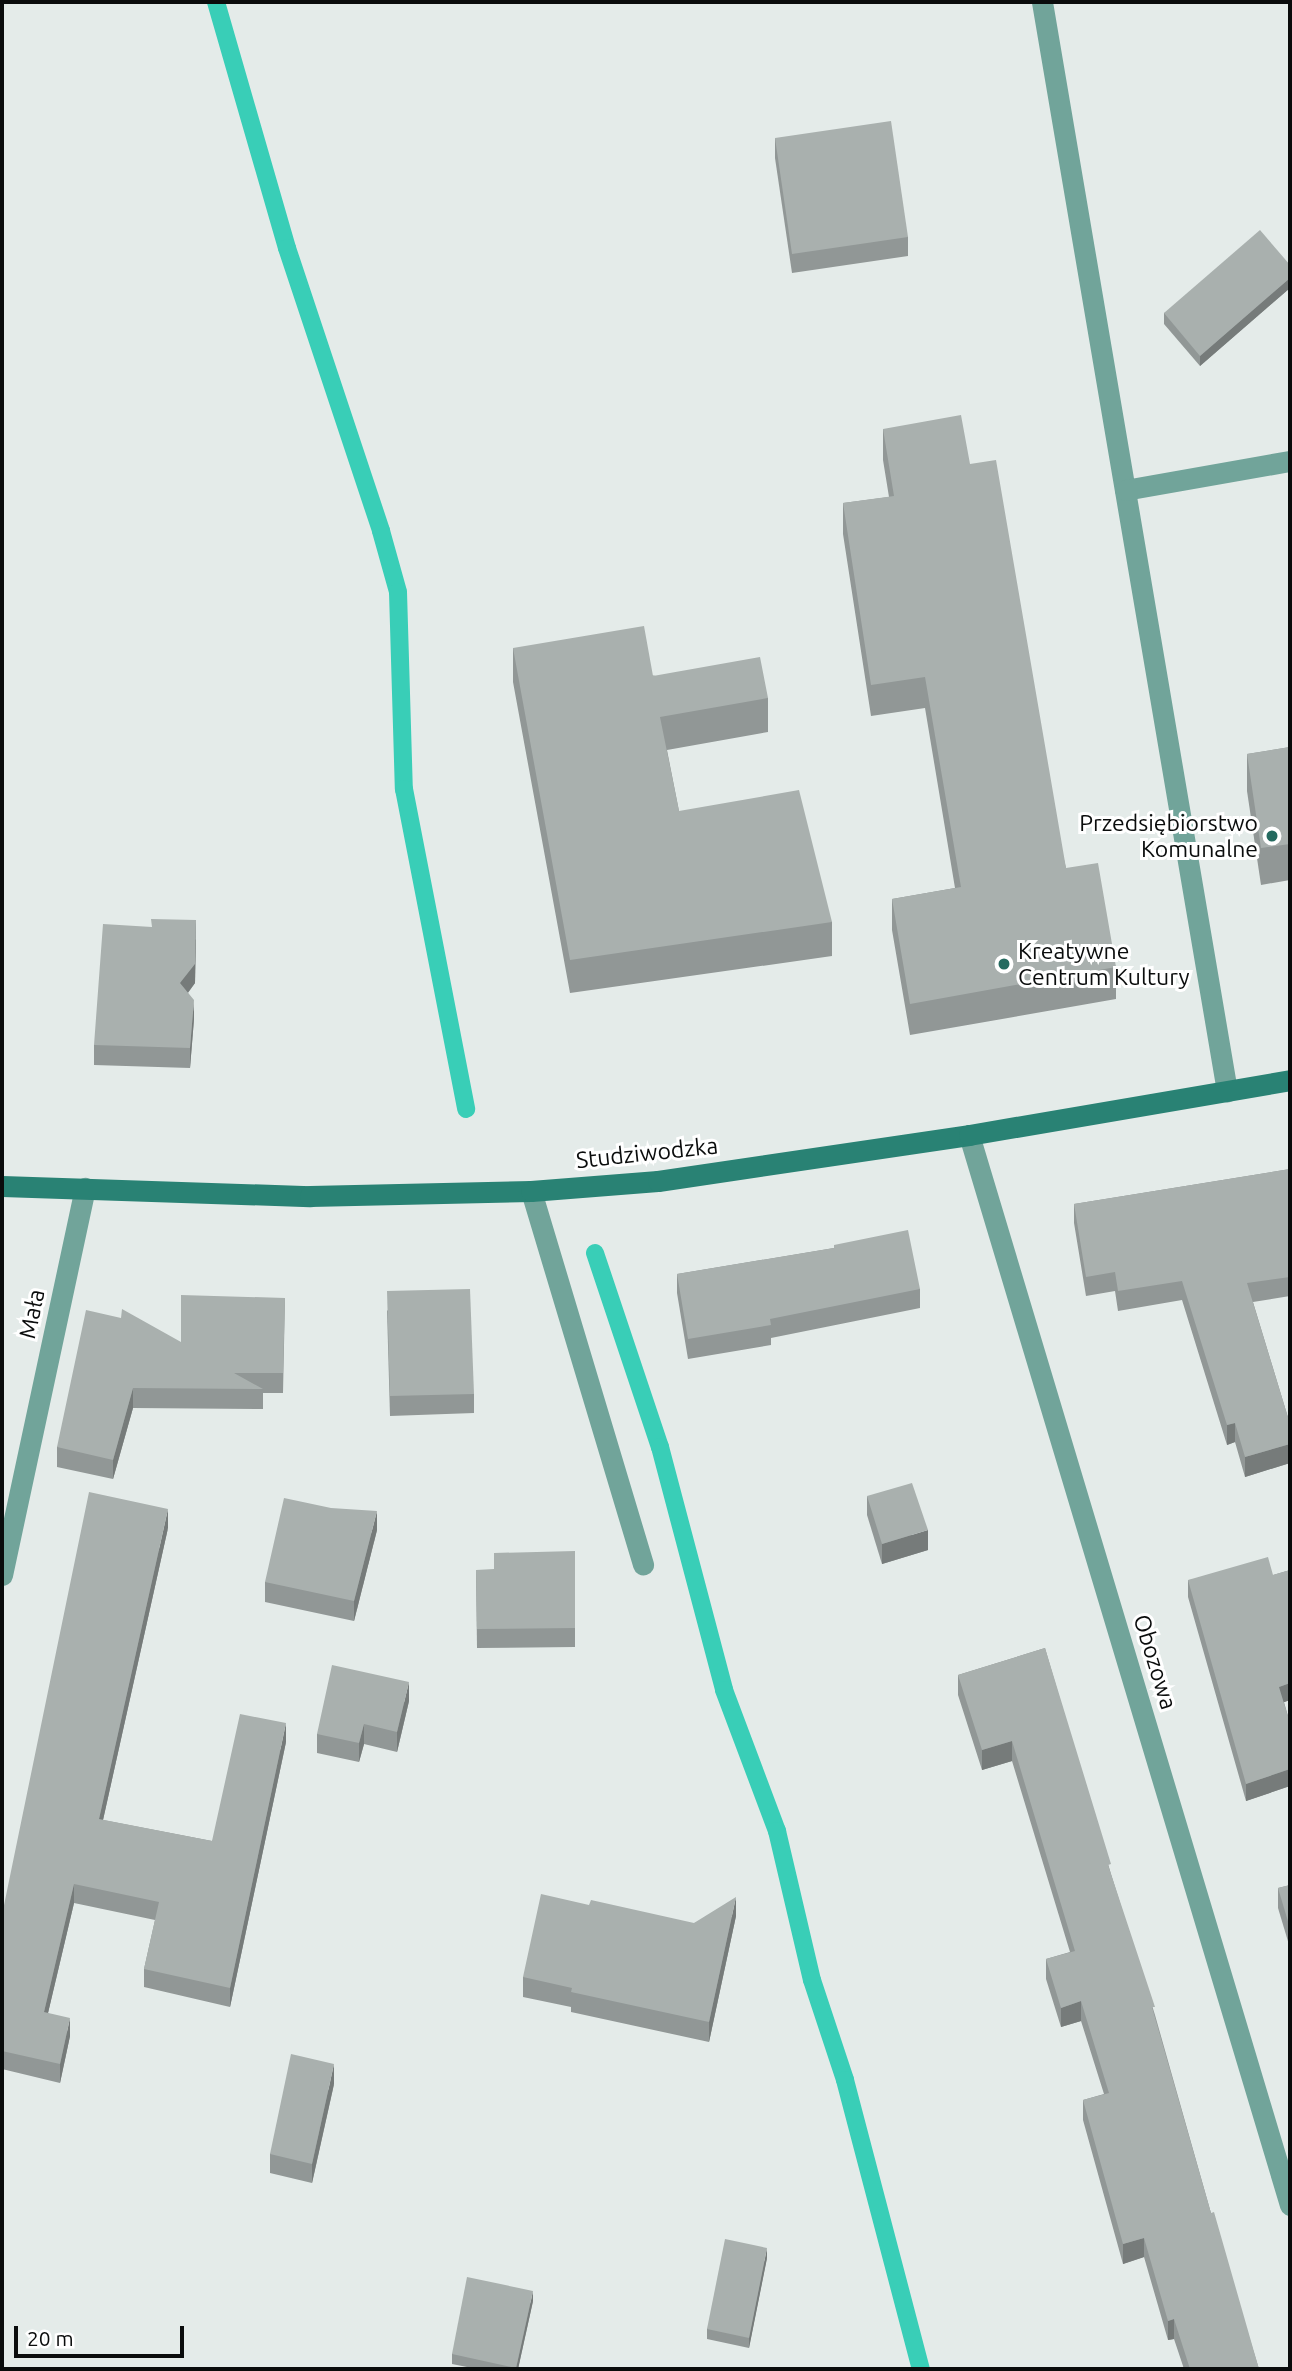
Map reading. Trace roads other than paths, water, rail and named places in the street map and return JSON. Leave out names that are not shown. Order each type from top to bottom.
[{"type":"street","points":[[1042,2],[1227,1091]]},
{"type":"street","points":[[1125,490],[1290,461]]},
{"type":"street","name":"Studziwodzka","points":[[2,1186],[310,1196],[531,1191],[658,1181],[969,1135],[1290,1080]]},
{"type":"street","name":"Obozowa","points":[[969,1135],[1290,2204]]},
{"type":"street","name":"Mała","points":[[2,1575],[85,1188]]},
{"type":"street","points":[[531,1191],[643,1565]]},
{"type":"waterway","points":[[216,2],[287,248],[381,531],[398,592],[404,789],[466,1109]]},
{"type":"waterway","points":[[595,1253],[660,1447],[724,1690],[777,1831],[812,1980],[845,2080],[921,2369]]},
{"type":"place","name":"Przedsiębiorstwo Komunalne","points":[[1272,836]]},
{"type":"place","name":"Kreatywne Centrum Kultury","points":[[1004,964]]}]
